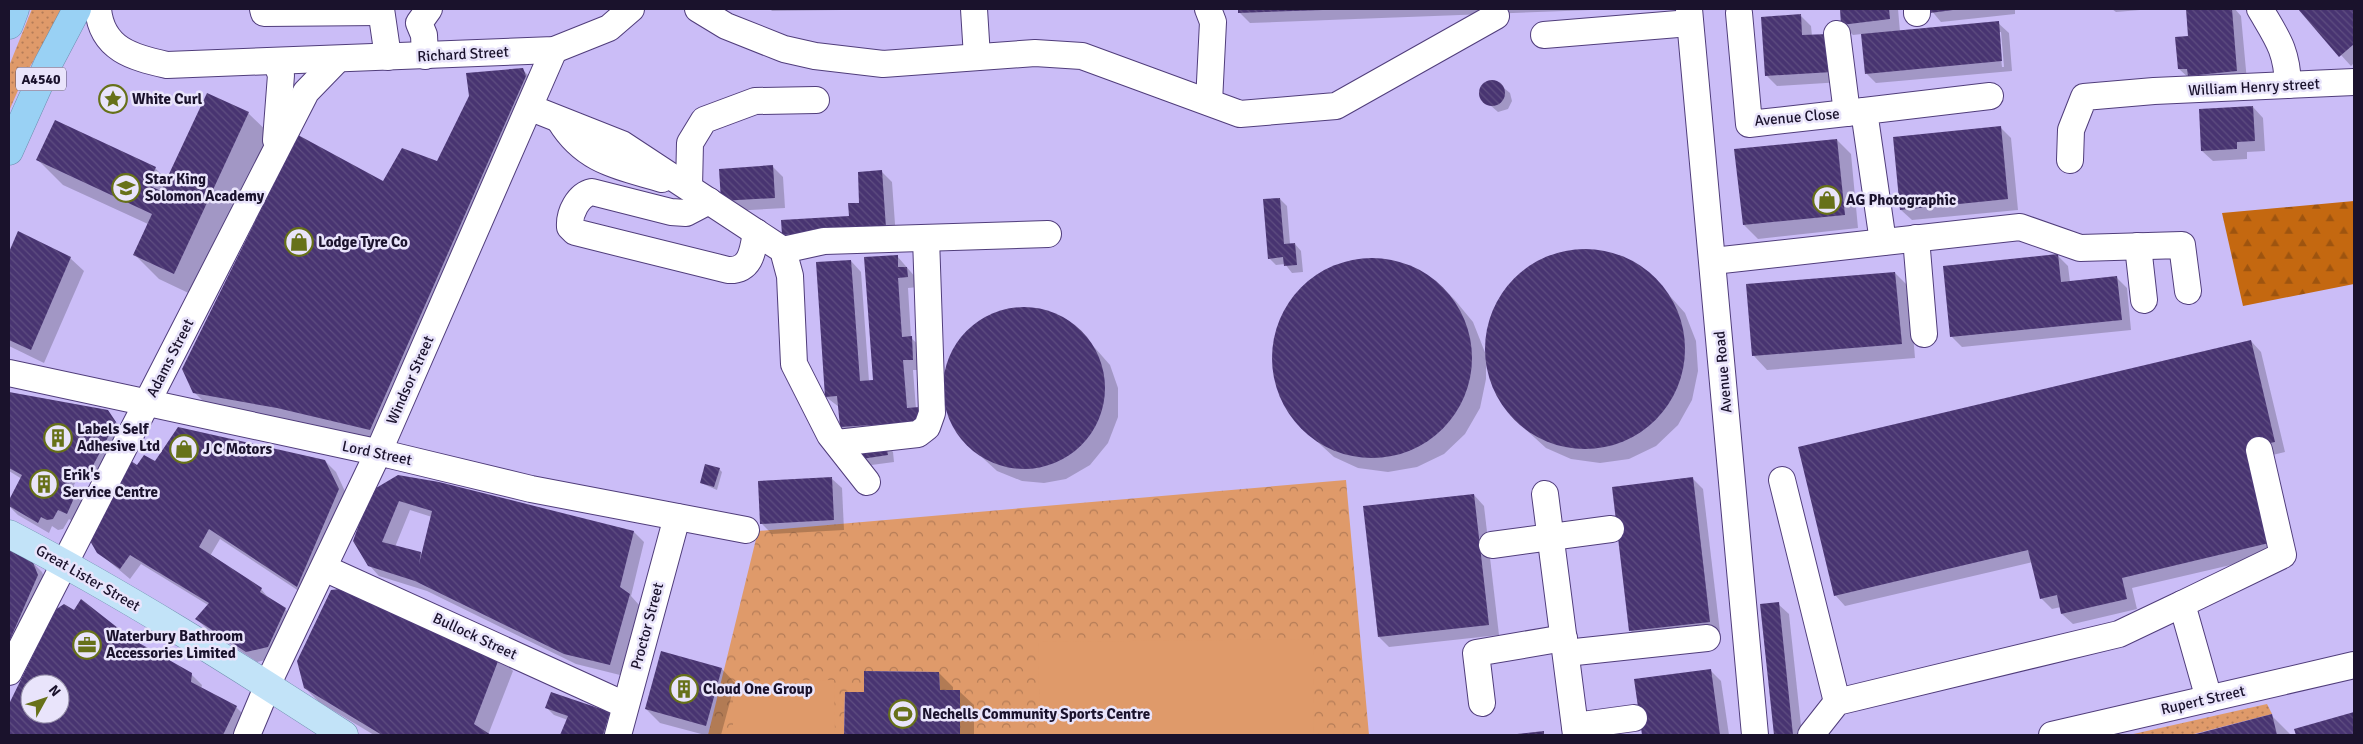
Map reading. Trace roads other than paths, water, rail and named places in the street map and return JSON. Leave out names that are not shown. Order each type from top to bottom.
[{"type":"highway","name":"A4540","points":[[9,151],[48,64],[77,9]]},
{"type":"main road","name":"Great Lister Street","points":[[9,534],[64,563],[269,686],[344,735]]},
{"type":"street","name":"Richard Street","points":[[98,9],[99,19],[111,43],[132,56],[167,65],[388,57],[424,45],[554,50],[609,28],[631,9]]},
{"type":"street","points":[[263,9],[264,13],[381,10],[388,57]]},
{"type":"street","points":[[424,45],[434,24],[430,9]]},
{"type":"street","points":[[698,9],[726,26],[784,49],[815,56],[883,64],[1035,53],[1082,56],[1240,114],[1336,106],[1496,16]]},
{"type":"street","points":[[974,9],[977,57]]},
{"type":"street","points":[[1208,9],[1213,22],[1210,102]]},
{"type":"street","points":[[2260,9],[2283,47],[2288,64],[2288,85]]},
{"type":"street","name":"Avenue Close","points":[[1738,13],[1749,124],[1990,96]]},
{"type":"street","points":[[1544,34],[1690,16]]},
{"type":"street","name":"Avenue Road","points":[[1690,16],[1755,735]]},
{"type":"street","points":[[1837,34],[1856,112],[1883,242]]},
{"type":"street","name":"Windsor Street","points":[[247,735],[378,453],[531,108],[554,50]]},
{"type":"street","name":"Adams Street","points":[[9,672],[148,404],[275,151],[312,84],[338,59]]},
{"type":"street","points":[[280,62],[312,84]]},
{"type":"street","name":"Adams Street","points":[[275,151],[281,75],[280,62]]},
{"type":"street","name":"William Henry street","points":[[2070,160],[2071,130],[2084,97],[2154,91],[2354,82]]},
{"type":"street","points":[[756,232],[752,254],[746,265],[738,270],[728,270],[622,246],[575,232],[570,227],[570,222],[580,198],[584,194],[592,192],[671,212],[686,213],[699,194],[690,142],[704,120],[755,101],[816,100]]},
{"type":"street","points":[[531,108],[622,144],[783,250],[790,276],[794,364],[837,444],[867,482]]},
{"type":"street","points":[[1713,261],[2020,228],[2080,248],[2182,245],[2188,291]]},
{"type":"street","points":[[783,250],[824,241],[1048,234]]},
{"type":"street","points":[[837,444],[918,434],[927,428],[932,413],[926,238]]},
{"type":"street","points":[[1916,238],[1924,334]]},
{"type":"street","points":[[2138,246],[2144,300]]},
{"type":"street","name":"Lord Street","points":[[9,373],[378,453],[531,489],[746,530]]},
{"type":"street","points":[[1811,735],[1837,702],[2119,634],[2283,555],[2258,450]]},
{"type":"street","points":[[1782,480],[1837,702]]},
{"type":"street","points":[[1545,494],[1576,730],[1634,718]]},
{"type":"street","name":"Proctor Street","points":[[618,735],[677,517]]},
{"type":"street","points":[[1492,545],[1611,529]]},
{"type":"street","name":"Bullock Street","points":[[324,568],[625,705]]},
{"type":"street","points":[[2182,604],[2209,699]]},
{"type":"street","points":[[2117,619],[2148,620]]},
{"type":"street","points":[[2034,654],[2069,631]]},
{"type":"street","points":[[1482,703],[1476,653],[1565,645],[1707,638]]},
{"type":"street","name":"Rupert Street","points":[[2052,735],[2354,665]]},
{"type":"place","name":"White Curl","points":[[113,99]]},
{"type":"place","name":"Star King Solomon Academy","points":[[126,188]]},
{"type":"place","name":"AG Photographic","points":[[1827,200]]},
{"type":"place","name":"Lodge Tyre Co","points":[[299,242]]},
{"type":"place","name":"Labels Self Adhesive Ltd","points":[[58,438]]},
{"type":"place","name":"J C Motors","points":[[184,449]]},
{"type":"place","name":"Erik's Service Centre","points":[[44,484]]},
{"type":"place","name":"Waterbury Bathroom Accessories Limited","points":[[87,645]]},
{"type":"place","name":"Cloud One Group","points":[[684,689]]},
{"type":"place","name":"Nechells Community Sports Centre","points":[[903,714]]}]
